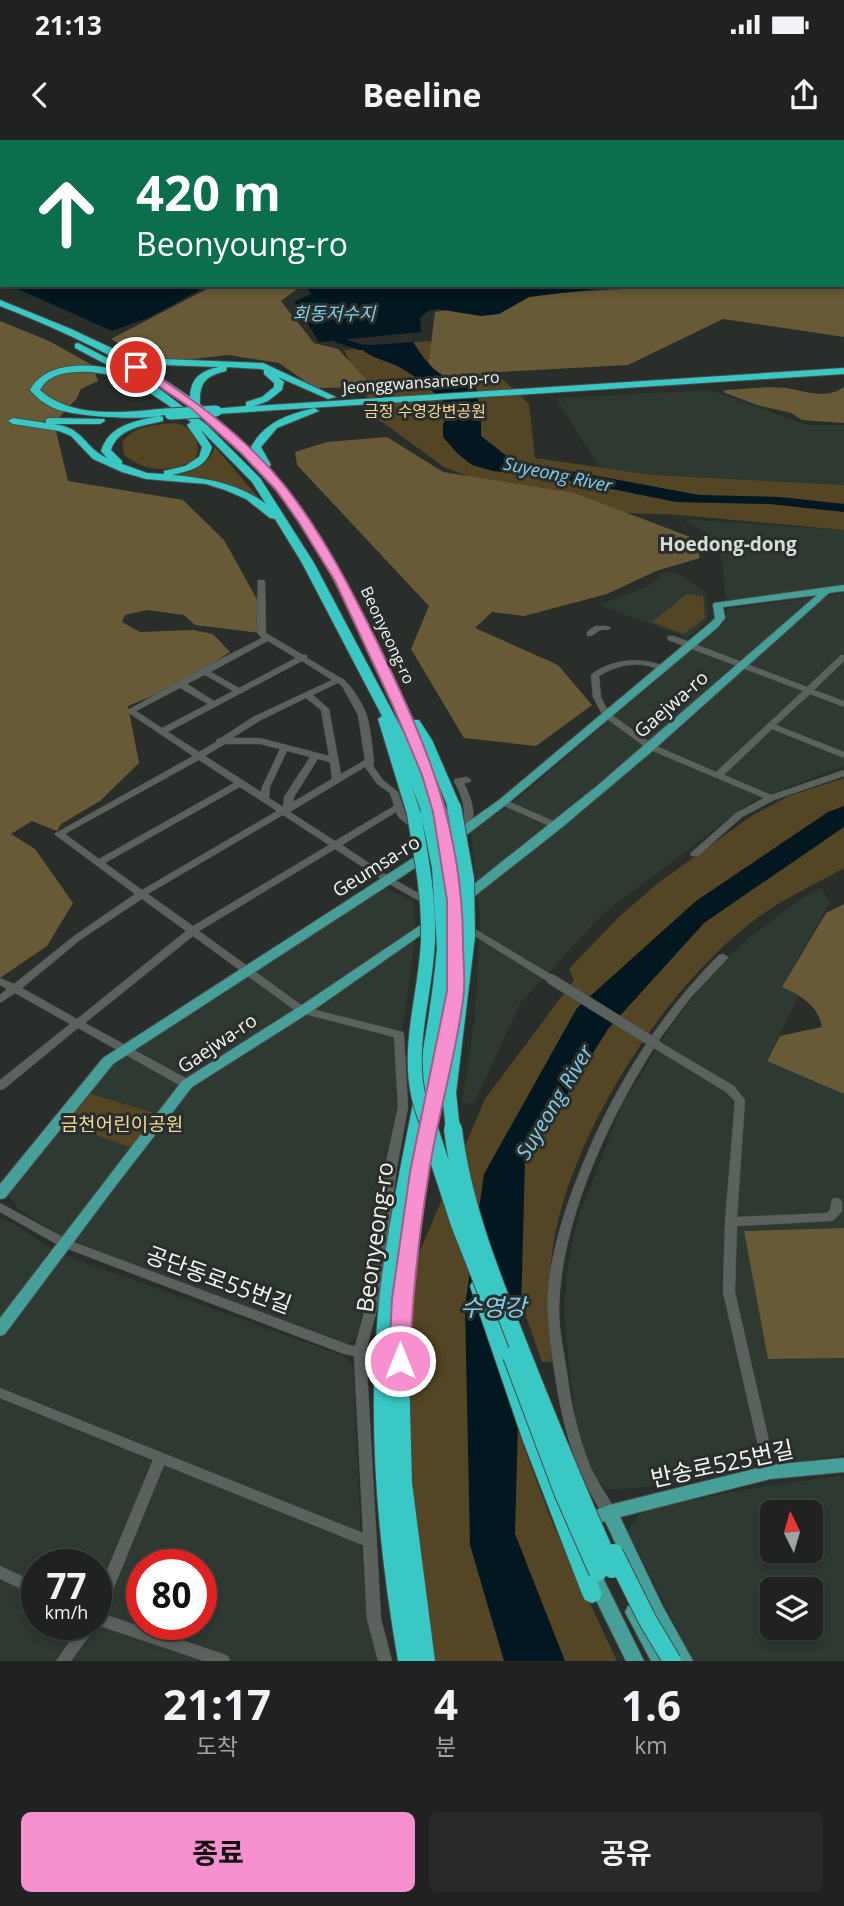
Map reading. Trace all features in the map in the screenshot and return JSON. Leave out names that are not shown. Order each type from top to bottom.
[{"type":"highway","name":"Beonyeong-ro","points":[[0,303],[114,353],[195,405],[245,450],[280,488],[341,581],[393,690],[429,775],[422,812]]},
{"type":"highway","name":"Beonyeong-ro","points":[[0,311],[90,351],[157,391],[171,414],[239,460],[256,480],[308,563],[376,691],[422,812]]},
{"type":"highway","points":[[114,353],[164,362],[263,366],[330,403]]},
{"type":"highway","points":[[157,391],[115,373],[88,368],[58,372],[37,383],[35,390],[39,396],[77,411],[171,414],[207,447],[204,458],[189,468],[168,473],[145,472],[118,464],[106,451],[108,441],[114,433],[171,414]]},
{"type":"highway","points":[[195,405],[194,387],[197,380],[215,371],[254,368],[274,376],[279,382],[279,388],[274,394],[241,407]]},
{"type":"highway","points":[[604,389],[844,371]]},
{"type":"highway","points":[[216,412],[241,407],[844,376]]},
{"type":"highway","name":"Jeonggwansaneop-ro","points":[[330,403],[488,393],[532,393]]},
{"type":"highway","points":[[6,418],[216,412],[330,403]]},
{"type":"highway","points":[[280,488],[257,451],[259,441],[281,421],[330,403]]},
{"type":"highway","points":[[61,418],[138,414]]},
{"type":"highway","points":[[6,418],[171,414]]},
{"type":"highway","points":[[6,418],[61,428],[75,435],[97,457],[126,470],[146,476],[207,481],[229,488],[250,497],[283,524]]},
{"type":"highway","points":[[422,812],[439,867],[450,948]]},
{"type":"highway","points":[[422,812],[428,920],[414,1046],[414,1074],[418,1095],[575,1487],[605,1570]]},
{"type":"highway","points":[[422,812],[467,879],[468,936],[449,1094],[451,1130],[467,1222],[506,1371],[592,1594]]},
{"type":"highway","name":"Beonyeong-ro","points":[[408,1661],[395,1584],[384,1443],[384,1376],[392,1259],[450,948]]},
{"type":"highway","name":"Beonyeong-ro","points":[[425,1661],[403,1483],[399,1336],[419,1172],[455,991],[450,948]]},
{"type":"highway","points":[[467,1222],[613,1550],[647,1619],[672,1661]]},
{"type":"main road","points":[[823,591],[844,588]]},
{"type":"main road","name":"Geumsa-ro","points":[[0,1194],[108,1060],[465,830],[503,802],[720,618],[718,606],[823,591]]},
{"type":"main road","name":"Gaejwa-ro","points":[[0,1330],[187,1084],[445,913],[651,747],[824,594],[823,591]]},
{"type":"main road","name":"반송로525번길","points":[[609,1511],[770,1472],[844,1465]]},
{"type":"main road","points":[[635,1661],[602,1598],[579,1540],[586,1519],[609,1511],[656,1611],[684,1661]]},
{"type":"main road","points":[[605,1570],[642,1661]]},
{"type":"main road","points":[[605,1570],[660,1661]]},
{"type":"main road","points":[[592,1594],[628,1661]]},
{"type":"street","points":[[261,582],[263,604],[258,621],[262,634],[340,679],[362,715],[369,766],[373,775],[422,812],[429,853]]},
{"type":"street","points":[[590,634],[598,628],[607,628]]},
{"type":"street","points":[[268,638],[130,711],[387,879],[730,1089],[740,1100],[729,1292],[770,1472]]},
{"type":"street","points":[[671,638],[844,704]]},
{"type":"street","points":[[162,732],[304,657]]},
{"type":"street","points":[[718,775],[844,658]]},
{"type":"street","points":[[662,668],[624,663],[611,665],[595,675],[597,697],[606,714],[651,747],[771,798]]},
{"type":"street","points":[[204,671],[238,691]]},
{"type":"street","points":[[340,679],[256,719],[200,756],[59,834],[301,1010],[399,1035],[402,1107],[391,1167],[375,1294],[360,1351],[374,1619],[385,1661]]},
{"type":"street","points":[[180,684],[213,704]]},
{"type":"street","points":[[309,695],[325,709],[337,780]]},
{"type":"street","points":[[771,726],[844,755]]},
{"type":"street","points":[[220,741],[260,741],[332,760]]},
{"type":"street","points":[[264,798],[266,787],[284,749]]},
{"type":"street","points":[[285,810],[289,797],[315,756]]},
{"type":"street","points":[[0,1000],[76,938],[142,894],[370,761]]},
{"type":"street","points":[[695,854],[739,815],[771,798],[844,773]]},
{"type":"street","points":[[424,834],[465,830],[470,819],[467,797],[458,781],[467,780]]},
{"type":"street","points":[[99,863],[241,783]]},
{"type":"street","points":[[503,802],[556,826]]},
{"type":"street","points":[[0,1086],[194,930],[336,845],[422,812]]},
{"type":"street","name":"Gaejwa-ro","points":[[420,931],[464,925]]},
{"type":"street","points":[[609,1511],[594,1490],[569,1428],[553,1308],[558,1258],[586,1169],[626,1084],[681,1001],[723,957]]},
{"type":"street","points":[[1,981],[187,1084]]},
{"type":"street","points":[[731,1222],[830,1217],[836,1211],[836,1202]]},
{"type":"street","name":"공단동로55번길","points":[[0,1208],[64,1244],[348,1350],[360,1351]]},
{"type":"street","points":[[0,1393],[370,1542]]},
{"type":"street","points":[[112,1576],[160,1458]]},
{"type":"street","points":[[0,1572],[21,1582]]},
{"type":"street","points":[[112,1622],[223,1661]]},
{"type":"street","points":[[63,1661],[78,1640]]},
{"type":"shaded area","points":[[213,287],[292,287],[296,290],[281,301],[314,343],[338,349],[373,387],[315,388],[279,363],[228,355],[176,361],[140,355],[111,339]]},
{"type":"shaded area","points":[[652,287],[844,289],[844,337],[723,319],[628,365],[427,376],[435,312],[528,295]]},
{"type":"shaded area","points":[[0,321],[49,341],[92,365],[98,381],[81,389],[77,398],[54,423],[68,481],[183,500],[224,540],[259,603],[260,633],[195,625],[184,615],[147,610],[125,615],[122,622],[140,632],[193,630],[213,634],[230,652],[180,684],[128,706],[139,763],[100,801],[61,824],[57,831],[32,821],[11,834],[35,849],[73,903],[47,946],[0,978]]},
{"type":"shaded area","points":[[771,387],[823,394],[844,387],[844,423],[802,420],[791,413],[757,405],[723,392]]},
{"type":"shaded area","points":[[710,390],[807,425],[844,425],[844,485],[653,475],[599,467],[556,398]]},
{"type":"shaded area","points":[[387,437],[443,472],[574,493],[693,538],[700,558],[656,571],[607,594],[524,616],[492,612],[475,628],[558,665],[592,705],[536,746],[464,738],[411,649],[429,606],[297,465],[295,452],[327,442]]},
{"type":"shaded area","points":[[684,521],[844,530],[844,585],[736,600],[726,599],[722,560],[704,531]]},
{"type":"shaded area","points":[[676,573],[706,592],[708,620],[688,638],[600,605],[648,586],[659,579],[659,574]]},
{"type":"shaded area","points":[[844,593],[844,766],[753,801],[606,911],[521,1002],[474,1103],[462,1104],[475,1017],[480,923],[471,831],[510,805],[693,649],[726,619],[727,609]]},
{"type":"shaded area","points":[[386,888],[414,902],[415,941],[402,1033],[398,1113],[376,1255],[356,1339],[347,1344],[89,1248],[61,1236],[18,1209],[9,1195],[99,1077],[128,1050]]},
{"type":"shaded area","points":[[821,888],[830,902],[782,987],[799,995],[767,1060],[844,1094],[844,1228],[744,1231],[768,1358],[844,1358],[844,1455],[797,1462],[774,1454],[746,1456],[729,1476],[618,1490],[607,1489],[595,1477],[578,1437],[569,1364],[564,1308],[568,1263],[577,1221],[622,1105],[669,1029],[708,976],[751,936],[801,899]]},
{"type":"shaded area","points":[[844,904],[844,1094],[767,1061],[780,1036],[822,1027],[813,1007],[782,987],[826,913]]},
{"type":"shaded area","points":[[5,1218],[51,1249],[70,1257],[346,1357],[353,1365],[362,1560],[371,1635],[377,1661],[0,1661],[0,1219]]},
{"type":"shaded area","points":[[844,1228],[844,1358],[768,1359],[744,1231]]},
{"type":"shaded area","points":[[844,1475],[844,1661],[693,1661],[628,1531],[643,1509]]},
{"type":"green space","name":"금정 수영강변공원","points":[[427,341],[470,356],[495,372],[529,404],[535,458],[653,475],[844,485],[844,530],[680,515],[557,510],[444,467],[378,419],[344,350]]},
{"type":"green space","points":[[174,423],[186,427],[194,435],[198,446],[196,458],[179,466],[160,469],[141,465],[124,455],[122,443],[138,429]]},
{"type":"green space","points":[[215,447],[264,504],[208,479],[170,475],[197,468],[208,460]]},
{"type":"green space","points":[[687,594],[703,596],[705,618],[684,634],[652,622]]},
{"type":"green space","points":[[844,778],[844,868],[770,909],[734,937],[698,972],[664,1012],[633,1056],[606,1102],[565,1196],[554,1240],[549,1301],[552,1362],[542,1362],[505,1256],[505,1396],[551,1520],[617,1661],[434,1661],[416,1543],[404,1389],[416,1260],[485,1099],[574,980],[569,969],[619,917],[658,883],[753,815],[789,796]]},
{"type":"green space","name":"금천어린이공원","points":[[88,1093],[157,1114],[132,1148],[63,1123]]},
{"type":"water","points":[[13,287],[205,287],[150,317],[112,331]]},
{"type":"water","name":"회동저수지","points":[[306,287],[611,287],[529,297],[499,314],[481,316],[437,309],[428,311],[420,318],[421,332],[319,342],[294,302],[311,294]]},
{"type":"water","points":[[413,342],[438,372],[453,380],[475,384],[481,413],[481,436],[512,460],[699,495],[780,497],[844,504],[844,512],[769,504],[676,502],[567,480],[493,471],[472,465],[443,437],[443,424],[451,410],[414,376],[367,353],[359,346]]},
{"type":"water","name":"수영강","points":[[844,806],[844,827],[704,923],[608,1029],[525,1162],[515,1534],[565,1661],[504,1661],[470,1545],[465,1306],[484,1174],[577,1008],[696,901],[828,812]]},
{"type":"waterway","name":"Suyeong River","points":[[348,327],[338,340],[359,347],[377,348]]},
{"type":"district","name":"Hoedong-dong","points":[[728,544]]},
{"type":"route","points":[[136,367],[195,405],[245,450],[280,488],[304,521],[341,581],[408,722],[440,812],[455,900],[455,991],[419,1172],[402,1299],[400,1361]]}]
